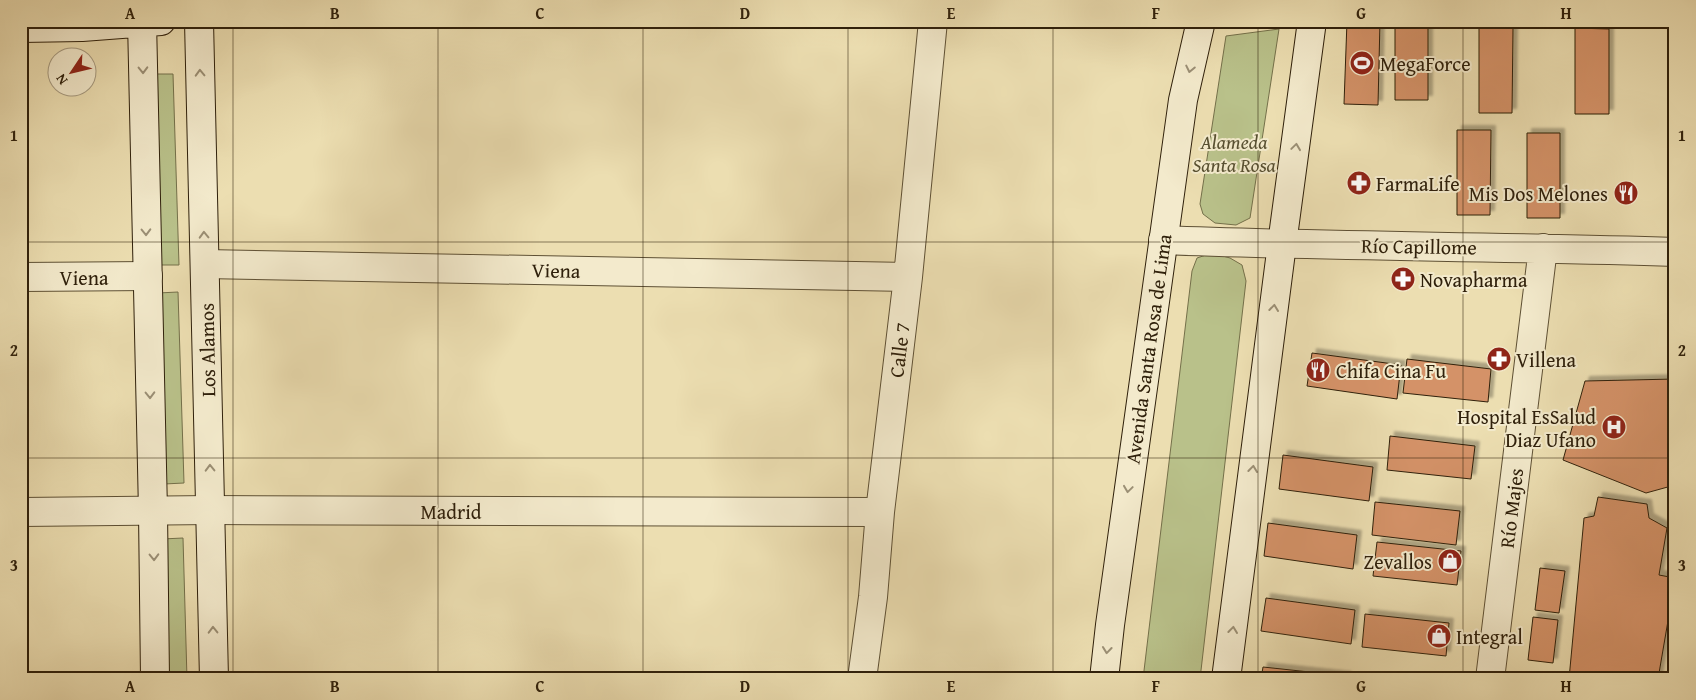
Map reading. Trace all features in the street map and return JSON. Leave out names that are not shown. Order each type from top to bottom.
[{"type":"street","name":"Los Alamos","points":[[199,21],[214,679]]},
{"type":"street","name":"Calle 7","points":[[862,679],[873,597],[880,512],[908,277],[933,21]]},
{"type":"street","name":"Avenida Santa Rosa de Lima","points":[[1104,679],[1163,240],[1184,100],[1200,21]]},
{"type":"street","points":[[1226,679],[1312,21]]},
{"type":"street","points":[[21,28],[82,27],[148,22],[148,276],[155,679]]},
{"type":"street","name":"Río Capillome","points":[[1163,240],[1675,252]]},
{"type":"street","name":"Río Majes","points":[[1490,679],[1543,248]]},
{"type":"street","name":"Viena","points":[[205,264],[908,277]]},
{"type":"street","name":"Viena","points":[[21,277],[148,276]]},
{"type":"street","name":"Madrid","points":[[21,512],[211,510],[880,512]]},
{"type":"green space","name":"Alameda Santa Rosa","points":[[1279,29],[1250,218],[1236,225],[1215,223],[1203,214],[1200,204],[1226,36]]},
{"type":"green space","points":[[153,74],[173,74],[179,265],[159,265]]},
{"type":"green space","points":[[1212,253],[1230,258],[1242,265],[1246,281],[1200,679],[1143,679],[1192,271],[1197,258]]},
{"type":"green space","points":[[178,292],[184,483],[164,484],[158,293]]},
{"type":"green space","points":[[183,538],[187,679],[166,679],[162,539]]},
{"type":"building","name":"MegaForce","points":[[1347,21],[1380,21],[1378,105],[1344,104]]},
{"type":"building","points":[[1395,21],[1428,21],[1428,100],[1395,100]]},
{"type":"building","points":[[1479,27],[1513,28],[1512,113],[1479,113]]},
{"type":"building","points":[[1575,28],[1609,29],[1609,114],[1575,114]]},
{"type":"building","points":[[1457,130],[1491,130],[1490,215],[1457,215]]},
{"type":"building","points":[[1527,133],[1560,133],[1560,218],[1527,218]]},
{"type":"building","points":[[1312,353],[1401,365],[1397,399],[1307,386]]},
{"type":"building","points":[[1407,359],[1491,369],[1488,402],[1403,393]]},
{"type":"building","points":[[1675,379],[1675,485],[1646,493],[1563,460],[1585,381]]},
{"type":"building","points":[[1390,436],[1475,446],[1471,479],[1387,470]]},
{"type":"building","points":[[1283,455],[1373,467],[1369,501],[1279,489]]},
{"type":"building","points":[[1598,497],[1647,504],[1649,518],[1667,528],[1659,575],[1675,578],[1675,580],[1658,679],[1569,679],[1584,518],[1594,516]]},
{"type":"building","points":[[1375,502],[1460,511],[1456,545],[1372,535]]},
{"type":"building","points":[[1268,523],[1357,535],[1353,569],[1264,556]]},
{"type":"building","points":[[1377,542],[1461,551],[1457,585],[1373,576]]},
{"type":"building","points":[[1540,568],[1565,571],[1559,613],[1535,610]]},
{"type":"building","points":[[1266,598],[1355,610],[1351,644],[1261,631]]},
{"type":"building","points":[[1365,614],[1449,623],[1446,656],[1362,647]]},
{"type":"building","points":[[1533,617],[1558,620],[1553,663],[1528,660]]},
{"type":"building","points":[[1263,667],[1347,676],[1346,679],[1261,679]]},
{"type":"place","name":"MegaForce","points":[[1362,63]]},
{"type":"place","name":"FarmaLife","points":[[1359,183]]},
{"type":"place","name":"Mis Dos Melones","points":[[1626,193]]},
{"type":"place","name":"Novapharma","points":[[1403,279]]},
{"type":"place","name":"Villena","points":[[1499,359]]},
{"type":"place","name":"Chifa Cina Fu","points":[[1318,370]]},
{"type":"place","name":"Hospital EsSalud Diaz Ufano","points":[[1614,427]]},
{"type":"place","name":"Zevallos","points":[[1450,561]]},
{"type":"place","name":"Integral","points":[[1439,636]]}]
